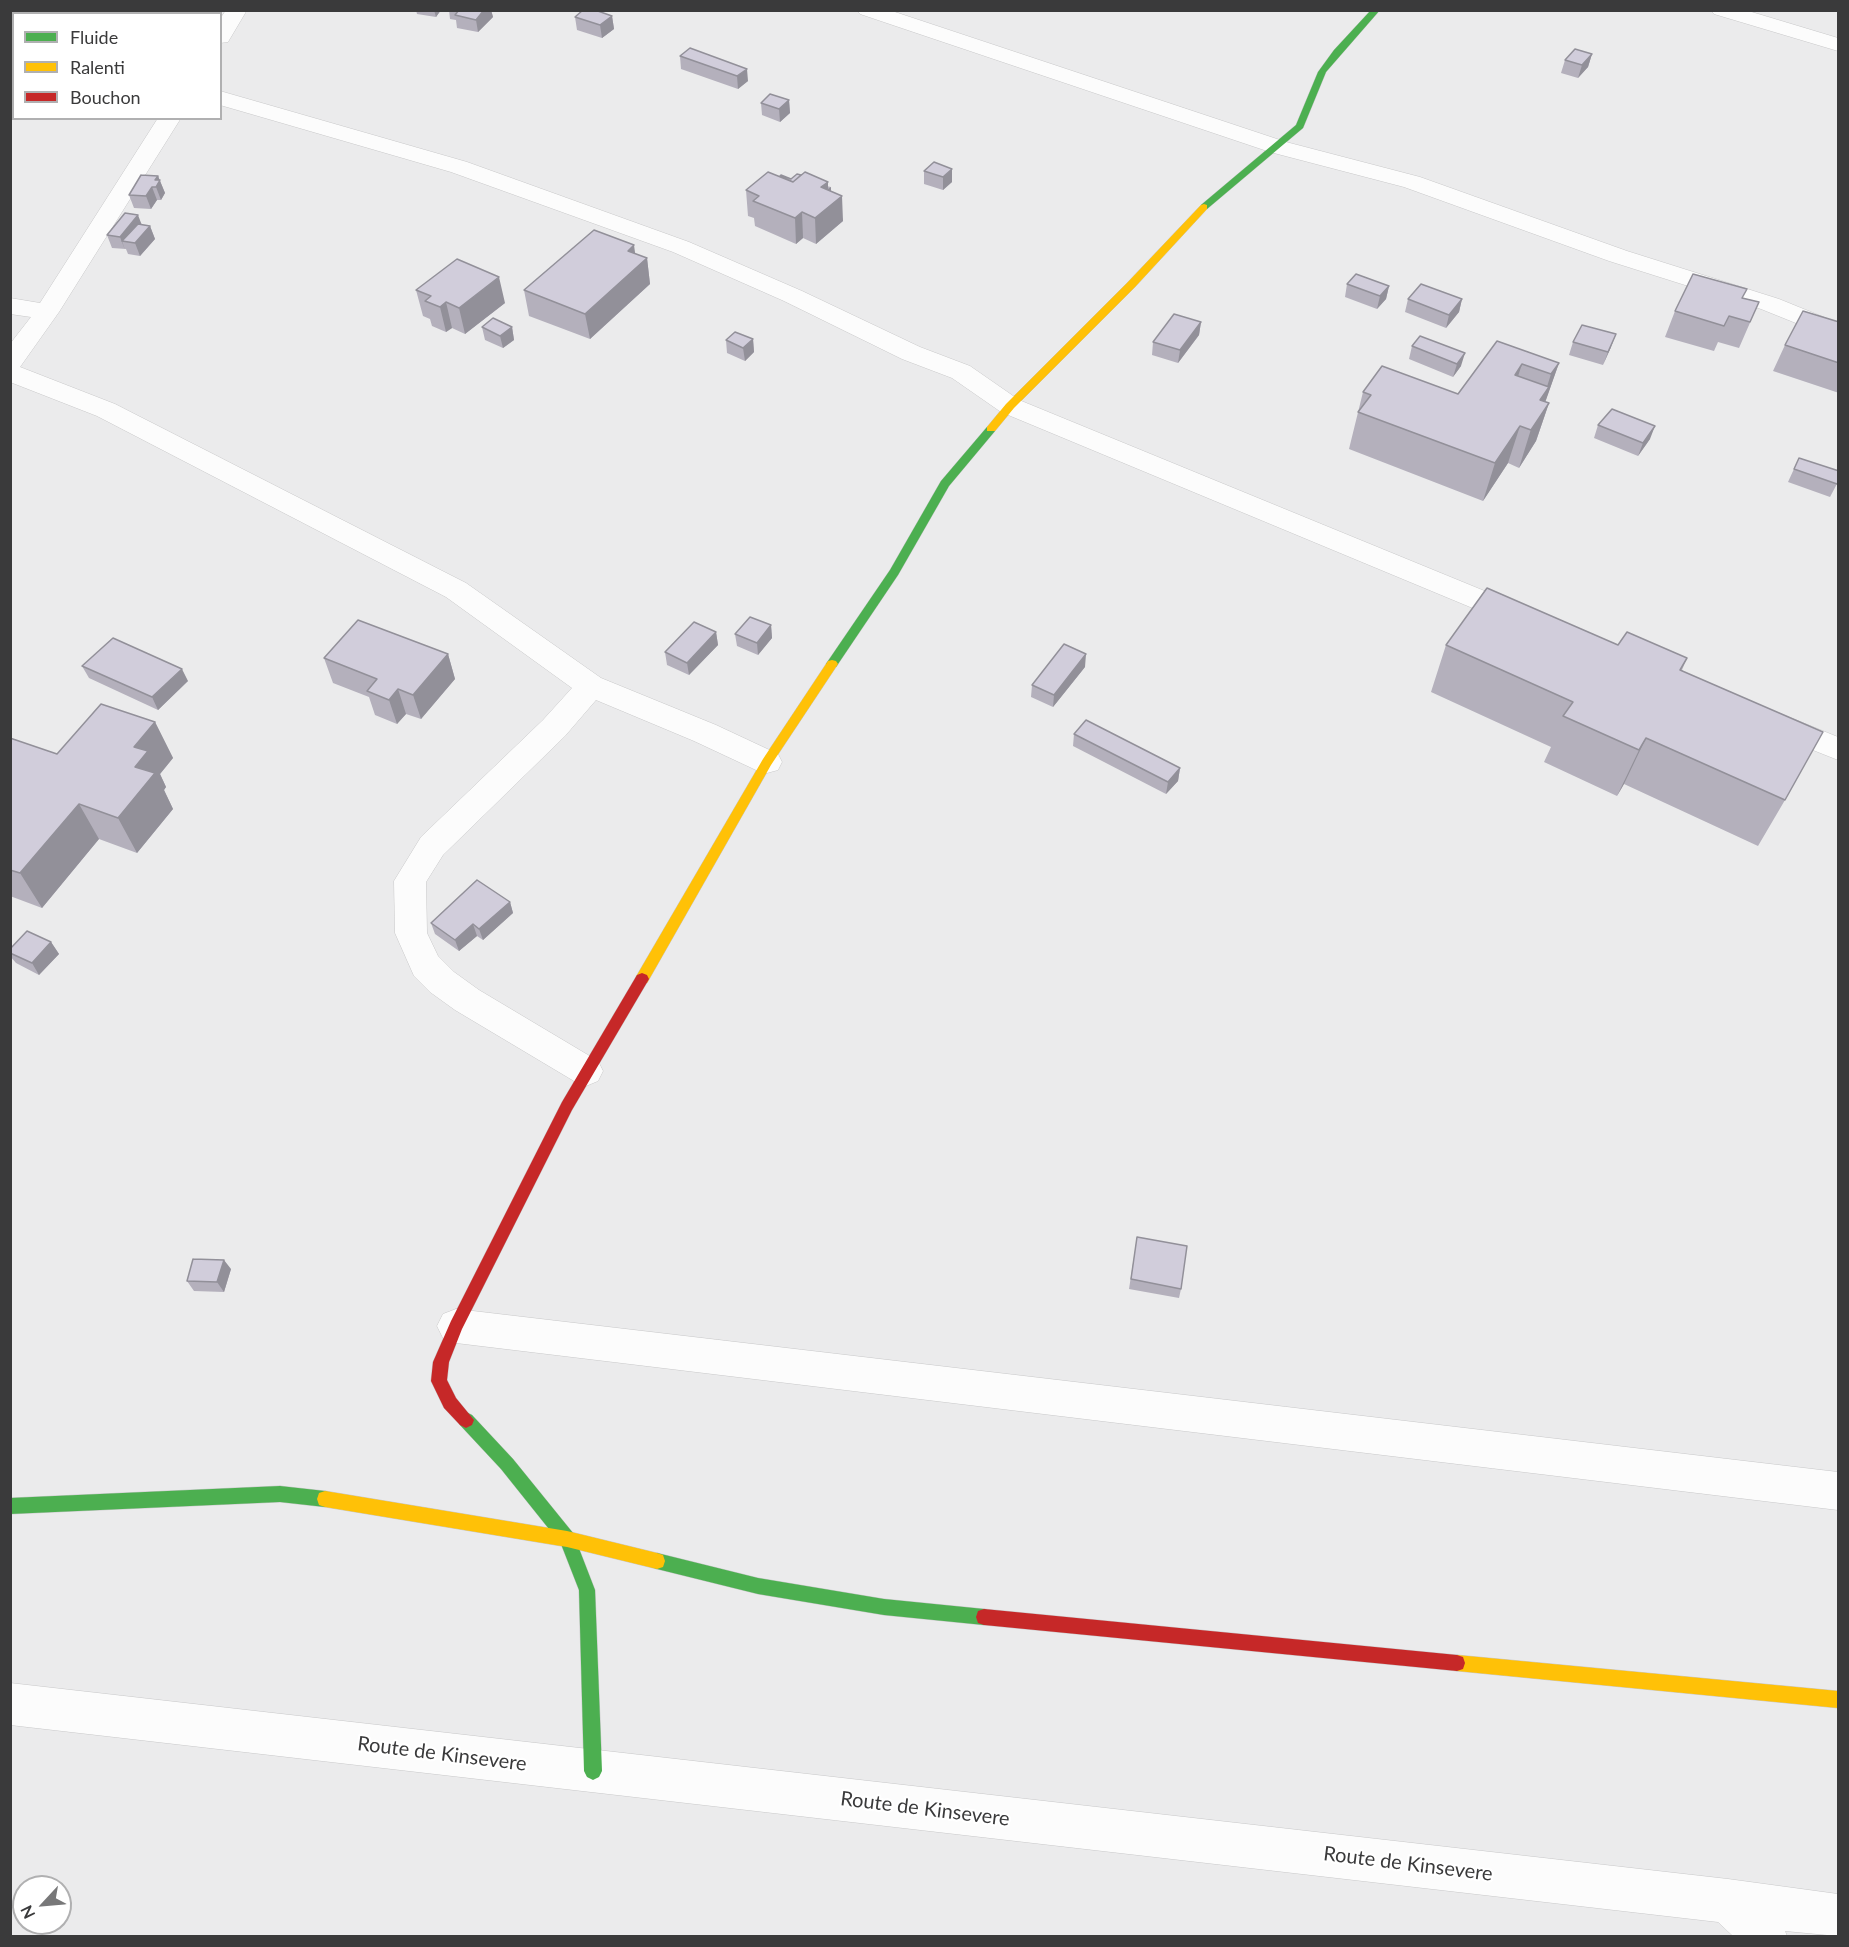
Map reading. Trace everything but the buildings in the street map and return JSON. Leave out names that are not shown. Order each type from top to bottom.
[{"type":"street","points":[[219,10],[237,11],[222,34]]},
{"type":"street","points":[[867,10],[1278,147],[1412,182],[1618,256],[1770,304],[1839,332]]},
{"type":"street","points":[[593,1772],[587,1590],[567,1539],[507,1464],[450,1403],[439,1381],[441,1362],[456,1326],[510,1216],[586,1071],[669,934],[767,762],[894,572],[945,484],[1010,406],[1131,285],[1211,200],[1278,147],[1300,126],[1322,72],[1337,52],[1376,10]]},
{"type":"street","points":[[1721,10],[1839,45]]},
{"type":"street","points":[[222,99],[459,167],[681,248],[793,296],[910,353],[961,372],[1010,406],[1540,625]]},
{"type":"street","points":[[10,363],[47,312],[169,120]]},
{"type":"street","points":[[10,306],[47,312]]},
{"type":"street","points":[[10,372],[106,410],[456,590],[591,686],[705,733],[767,762]]},
{"type":"street","points":[[586,1071],[467,1000],[442,982],[426,966],[418,952],[411,933],[409,905],[410,881],[432,846],[554,728],[591,686]]},
{"type":"street","points":[[1750,712],[1839,749]]},
{"type":"street","points":[[456,1326],[1839,1491]]},
{"type":"street","points":[[10,1506],[280,1494],[315,1497],[567,1539],[758,1586],[884,1607],[1839,1700]]},
{"type":"street","name":"Route de Kinsevere","points":[[10,1704],[1728,1901],[1839,1916]]},
{"type":"street","points":[[1728,1901],[1765,1936]]},
{"type":"traffic: fast","points":[[1204,207],[1300,126],[1322,72],[1337,52],[1376,10]]},
{"type":"traffic: fast","points":[[832,664],[894,572],[945,484],[991,429]]},
{"type":"traffic: fast","points":[[466,1420],[507,1464],[567,1539],[587,1590],[593,1771]]},
{"type":"traffic: fast","points":[[10,1506],[280,1494],[325,1499]]},
{"type":"traffic: fast","points":[[657,1561],[758,1586],[884,1607],[984,1617]]},
{"type":"traffic: slow","points":[[991,429],[1010,406],[1131,285],[1204,207]]},
{"type":"traffic: slow","points":[[642,979],[767,762],[832,664]]},
{"type":"traffic: slow","points":[[325,1499],[567,1539],[657,1561]]},
{"type":"traffic: slow","points":[[1457,1663],[1838,1700]]},
{"type":"traffic: jam","points":[[466,1420],[450,1403],[439,1381],[441,1362],[456,1326],[567,1106],[642,979]]},
{"type":"traffic: jam","points":[[984,1617],[1457,1663]]}]
